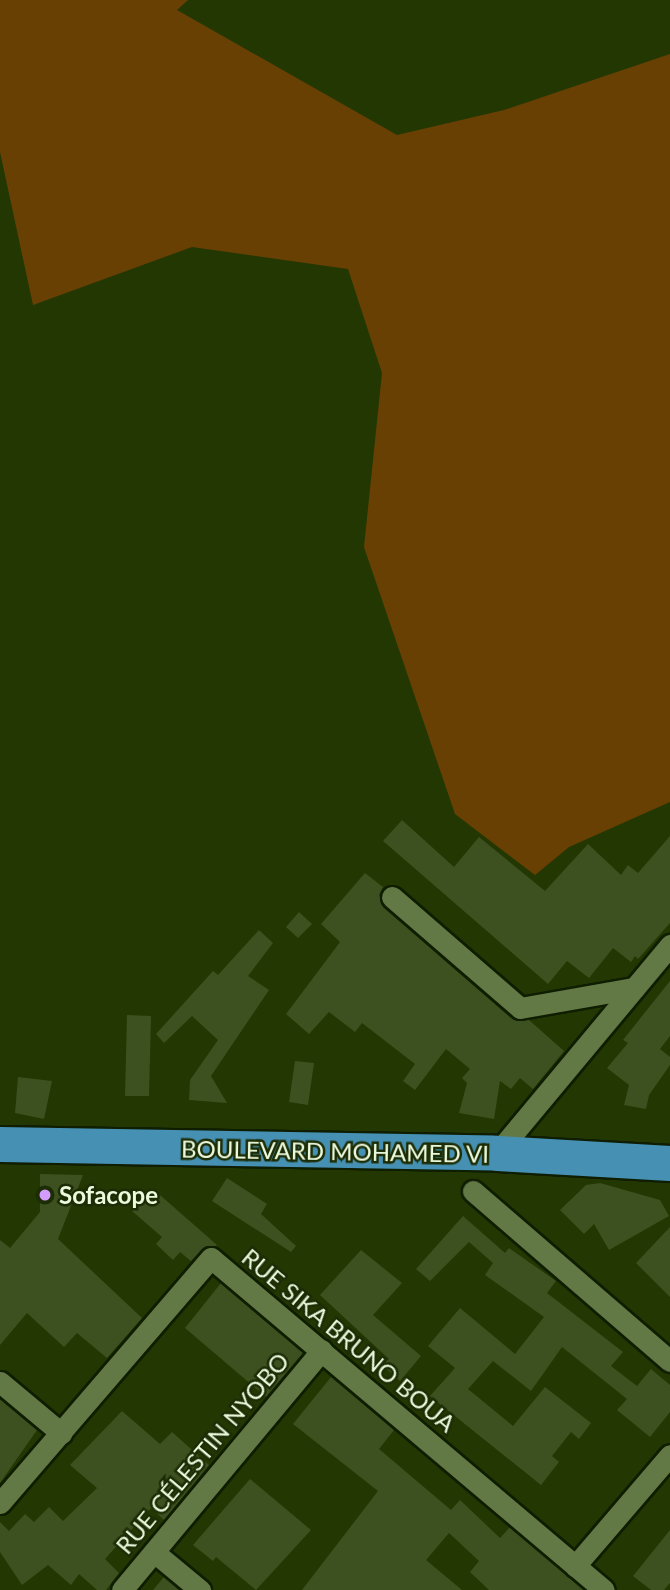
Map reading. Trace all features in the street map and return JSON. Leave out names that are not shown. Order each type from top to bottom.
[{"type":"main road","name":"BOULEVARD MOHAMED VI","points":[[0,1144],[497,1153],[670,1163]]},
{"type":"street","points":[[392,897],[520,1008],[634,988]]},
{"type":"street","points":[[497,1153],[670,945]]},
{"type":"street","points":[[473,1191],[670,1361]]},
{"type":"street","name":"RUE SIKA BRUNO BOUA","points":[[0,1503],[211,1258],[604,1590]]},
{"type":"street","name":"RUE CÉLESTIN NYOBO","points":[[122,1590],[322,1350]]},
{"type":"street","points":[[0,1382],[61,1433]]},
{"type":"street","points":[[575,1566],[670,1455]]},
{"type":"street","points":[[155,1552],[200,1590]]},
{"type":"shaded area","points":[[0,0],[188,0],[177,10],[397,135],[504,110],[670,54],[670,802],[569,847],[535,875],[455,814],[364,547],[382,373],[348,269],[192,247],[33,305],[0,152]]},
{"type":"building","points":[[402,820],[454,867],[479,837],[545,891],[588,844],[621,875],[628,865],[638,873],[670,836],[670,923],[638,959],[635,956],[631,962],[613,948],[589,978],[567,961],[548,984],[383,841]]},
{"type":"building","points":[[365,873],[383,887],[379,895],[383,907],[511,1018],[529,1020],[564,1051],[533,1089],[520,1078],[511,1089],[500,1081],[494,1119],[459,1113],[467,1083],[462,1078],[470,1069],[446,1049],[415,1090],[403,1081],[415,1064],[362,1023],[355,1032],[329,1012],[309,1034],[286,1014],[340,942],[321,924]]},
{"type":"building","points":[[299,912],[312,924],[298,938],[286,927]]},
{"type":"building","points":[[259,930],[273,943],[248,976],[269,990],[211,1076],[227,1103],[189,1100],[190,1080],[218,1040],[192,1016],[164,1043],[156,1034],[213,971],[218,975]]},
{"type":"building","points":[[670,981],[670,1036],[660,1049],[670,1057],[670,1065],[649,1095],[646,1109],[624,1105],[629,1085],[607,1068],[628,1043],[623,1040]]},
{"type":"building","points":[[127,1015],[151,1016],[149,1096],[125,1096]]},
{"type":"building","points":[[295,1061],[314,1063],[308,1105],[289,1102]]},
{"type":"building","points":[[18,1077],[52,1081],[44,1119],[15,1113]]},
{"type":"building","points":[[40,1174],[83,1175],[58,1239],[142,1318],[107,1358],[77,1333],[64,1347],[27,1313],[0,1345],[0,1240],[10,1248],[40,1212]]},
{"type":"building","points":[[227,1178],[267,1204],[261,1214],[296,1246],[291,1252],[212,1201]]},
{"type":"building","points":[[600,1183],[660,1200],[669,1216],[609,1250],[594,1224],[584,1234],[560,1210],[586,1185]]},
{"type":"building","points":[[152,1188],[217,1245],[206,1246],[191,1261],[180,1252],[173,1260],[156,1244],[162,1237],[132,1211]]},
{"type":"building","points":[[463,1216],[505,1253],[509,1248],[556,1281],[547,1293],[623,1352],[611,1366],[637,1386],[651,1369],[670,1385],[670,1412],[650,1437],[617,1410],[627,1399],[562,1347],[531,1391],[493,1361],[468,1389],[513,1426],[545,1387],[591,1423],[579,1439],[571,1432],[552,1456],[559,1462],[541,1485],[430,1396],[455,1368],[428,1346],[460,1308],[515,1354],[544,1317],[485,1275],[493,1263],[469,1242],[430,1281],[416,1269]]},
{"type":"building","points":[[670,1227],[670,1297],[636,1263]]},
{"type":"building","points":[[361,1250],[402,1283],[373,1315],[421,1356],[400,1381],[382,1365],[389,1359],[320,1295]]},
{"type":"building","points":[[221,1283],[303,1353],[266,1397],[185,1328]]},
{"type":"building","points":[[331,1377],[394,1430],[379,1449],[451,1510],[460,1500],[500,1538],[510,1527],[584,1590],[489,1590],[470,1572],[479,1561],[449,1533],[426,1560],[462,1590],[302,1590],[378,1491],[293,1424]]},
{"type":"building","points":[[0,1399],[37,1430],[0,1483]]},
{"type":"building","points":[[122,1411],[160,1444],[172,1432],[209,1465],[164,1520],[151,1508],[105,1559],[119,1573],[106,1590],[97,1590],[79,1574],[71,1585],[48,1565],[22,1585],[0,1552],[0,1522],[9,1531],[25,1514],[34,1522],[49,1507],[63,1521],[97,1488],[70,1465]]},
{"type":"building","points":[[250,1479],[311,1530],[256,1590],[216,1557],[213,1561],[193,1545]]},
{"type":"building","points":[[670,1530],[670,1583],[664,1590],[651,1590],[633,1576]]},
{"type":"building","points":[[164,1577],[179,1590],[153,1590]]},
{"type":"place","name":"Sofacope","points":[[45,1195]]}]
